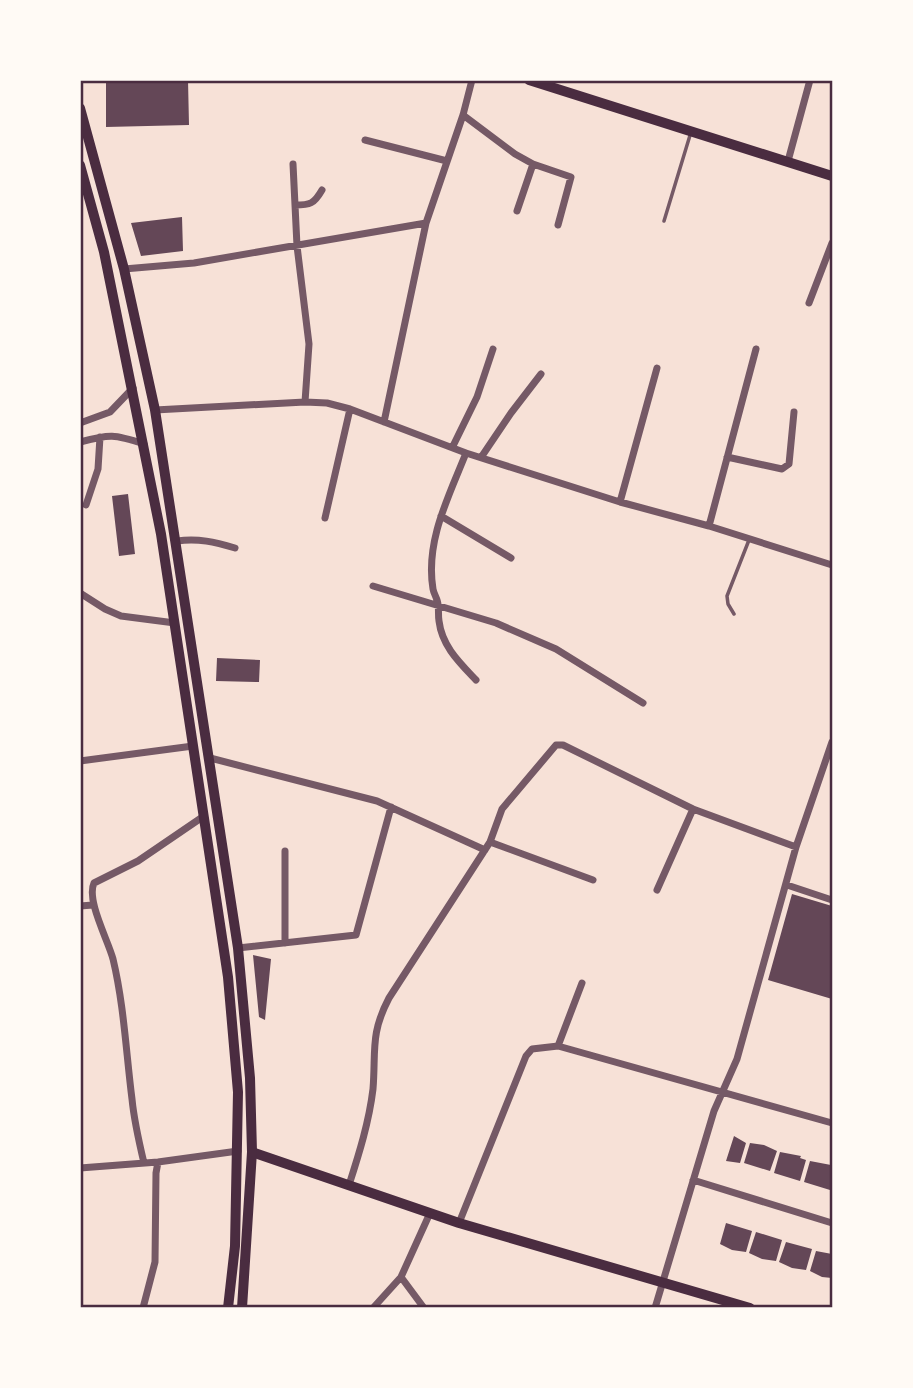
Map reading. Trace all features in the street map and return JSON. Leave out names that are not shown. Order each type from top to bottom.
[{"type":"highway","points":[[80,108],[124,269],[155,410],[238,948],[250,1078],[252,1152],[242,1307]]},
{"type":"highway","points":[[80,165],[104,252],[144,444],[175,624],[234,1033],[238,1151],[235,1246],[228,1307]]},
{"type":"main road","points":[[530,80],[832,176]]},
{"type":"main road","points":[[252,1152],[459,1223],[750,1307]]},
{"type":"street","points":[[384,422],[426,223],[472,80]]},
{"type":"street","points":[[788,161],[810,80]]},
{"type":"street","points":[[463,114],[515,154],[533,164],[571,177],[558,225]]},
{"type":"street","points":[[365,140],[447,161]]},
{"type":"street","points":[[293,164],[297,246],[309,344],[304,402]]},
{"type":"street","points":[[517,211],[533,164]]},
{"type":"street","points":[[295,205],[315,202],[322,191]]},
{"type":"street","points":[[124,269],[194,263],[426,223]]},
{"type":"street","points":[[808,303],[832,243]]},
{"type":"street","points":[[453,446],[477,397],[494,349]]},
{"type":"street","points":[[709,526],[756,349]]},
{"type":"street","points":[[620,502],[657,368]]},
{"type":"street","points":[[482,456],[541,374]]},
{"type":"street","points":[[80,423],[110,412],[133,388]]},
{"type":"street","points":[[155,410],[327,403],[453,446],[466,453],[832,565]]},
{"type":"street","points":[[325,518],[350,409]]},
{"type":"street","points":[[727,457],[782,469],[786,467],[789,464],[794,412]]},
{"type":"street","points":[[80,442],[117,435],[144,444]]},
{"type":"street","points":[[86,505],[97,469],[100,437]]},
{"type":"street","points":[[466,453],[441,516],[433,548],[433,590],[438,604],[442,638],[452,655],[475,680]]},
{"type":"street","points":[[441,516],[511,558]]},
{"type":"street","points":[[177,541],[211,541],[234,548]]},
{"type":"street","points":[[373,586],[496,623],[556,649],[643,703]]},
{"type":"street","points":[[80,593],[104,609],[121,616],[175,624]]},
{"type":"street","points":[[655,1307],[714,1111],[737,1059],[796,847],[832,742]]},
{"type":"street","points":[[349,1185],[366,1127],[373,1088],[374,1038],[379,1018],[389,998],[490,842],[502,809],[556,745],[563,745],[693,809],[796,847]]},
{"type":"street","points":[[80,761],[193,746]]},
{"type":"street","points":[[210,758],[364,797],[485,850]]},
{"type":"street","points":[[238,948],[356,935],[391,807]]},
{"type":"street","points":[[657,890],[693,809]]},
{"type":"street","points":[[144,1163],[132,1102],[120,987],[109,941],[93,905],[92,888],[94,883],[138,861],[204,816]]},
{"type":"street","points":[[490,842],[593,880]]},
{"type":"street","points":[[285,851],[285,943]]},
{"type":"street","points":[[787,885],[832,900]]},
{"type":"street","points":[[80,906],[93,905]]},
{"type":"street","points":[[558,1046],[582,983]]},
{"type":"street","points":[[459,1223],[526,1056],[532,1049],[558,1046],[832,1123]]},
{"type":"street","points":[[80,1168],[158,1162],[238,1151]]},
{"type":"street","points":[[143,1307],[155,1262],[158,1162]]},
{"type":"street","points":[[693,1180],[832,1223]]},
{"type":"street","points":[[373,1307],[401,1277],[430,1213]]},
{"type":"street","points":[[401,1277],[424,1307]]},
{"type":"lane","points":[[664,221],[692,130]]},
{"type":"lane","points":[[734,614],[727,596],[748,540]]},
{"type":"building","points":[[106,80],[188,80],[189,125],[106,127]]},
{"type":"building","points":[[182,217],[183,251],[141,256],[131,223]]},
{"type":"building","points":[[128,494],[135,554],[119,556],[112,496]]},
{"type":"building","points":[[217,658],[260,660],[259,682],[216,681]]},
{"type":"building","points":[[792,894],[832,906],[832,999],[768,980]]},
{"type":"building","points":[[253,955],[271,959],[265,1020],[259,1017]]},
{"type":"building","points":[[734,1136],[746,1143],[740,1163],[726,1161]]},
{"type":"building","points":[[750,1143],[777,1151],[770,1171],[744,1163]]},
{"type":"building","points":[[780,1152],[801,1156],[800,1158],[806,1160],[800,1181],[774,1173]]},
{"type":"building","points":[[810,1161],[831,1165],[830,1190],[804,1182]]},
{"type":"building","points":[[726,1223],[752,1231],[746,1252],[732,1250],[720,1244]]},
{"type":"building","points":[[756,1232],[782,1240],[776,1261],[749,1253]]},
{"type":"building","points":[[786,1242],[812,1249],[806,1270],[779,1262]]},
{"type":"building","points":[[816,1251],[832,1254],[832,1278],[810,1271]]}]
